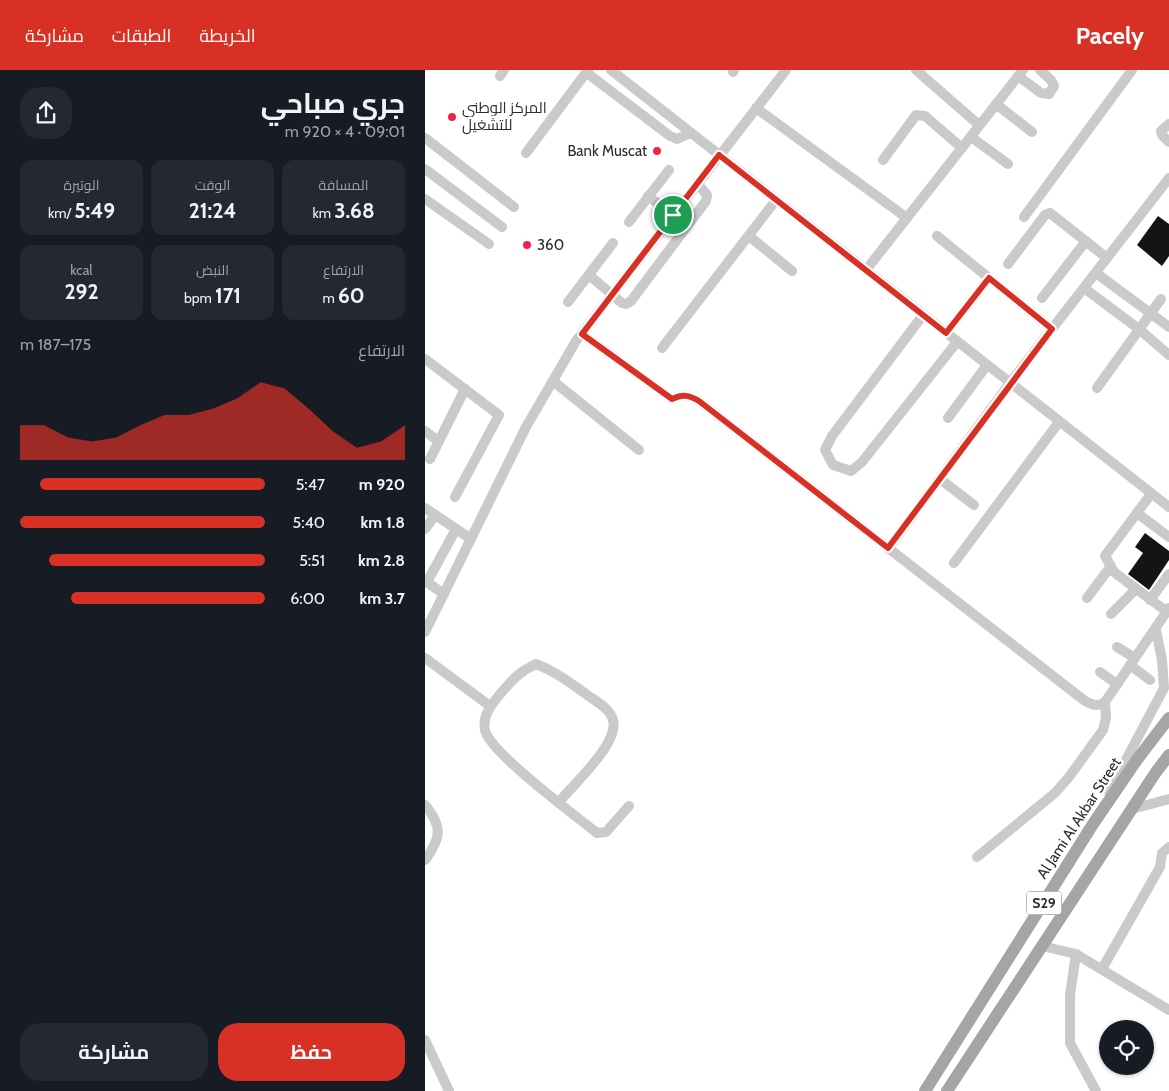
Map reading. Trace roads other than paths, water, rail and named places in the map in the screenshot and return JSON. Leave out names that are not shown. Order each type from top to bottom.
[{"type":"main road","name":"Al Jami Al Akbar Street","points":[[925,1091],[1093,824],[1136,761],[1169,718]]},
{"type":"main road","name":"S29","points":[[947,1091],[1132,809],[1168,758]]},
{"type":"street","points":[[611,70],[1169,507]]},
{"type":"street","points":[[425,632],[428,617],[444,594],[526,427],[582,334],[785,70]]},
{"type":"street","points":[[915,70],[979,125]]},
{"type":"street","points":[[865,270],[1021,73],[1041,93],[1049,94],[1053,90],[1054,86],[1051,80],[1040,70]]},
{"type":"street","points":[[1024,217],[1132,70]]},
{"type":"street","points":[[527,153],[587,71],[670,136],[677,139],[691,133]]},
{"type":"street","points":[[996,104],[1033,132]]},
{"type":"street","points":[[756,108],[907,218]]},
{"type":"street","points":[[883,160],[916,115],[919,114],[925,116],[961,148]]},
{"type":"street","points":[[1169,124],[1161,131],[1161,135],[1169,142]]},
{"type":"street","points":[[971,137],[1008,164]]},
{"type":"street","points":[[425,138],[513,206]]},
{"type":"street","points":[[425,169],[502,227]]},
{"type":"street","points":[[629,222],[669,170]]},
{"type":"street","points":[[888,548],[1010,383],[1169,178]]},
{"type":"street","points":[[589,275],[622,302],[626,304],[631,300],[703,206],[707,195],[697,183]]},
{"type":"street","points":[[648,196],[673,215]]},
{"type":"street","points":[[425,199],[489,244]]},
{"type":"street","points":[[662,348],[777,200]]},
{"type":"street","points":[[1008,264],[1045,216],[1050,213],[1107,258]]},
{"type":"street","points":[[749,236],[792,271]]},
{"type":"street","points":[[937,236],[1052,329]]},
{"type":"street","points":[[1042,298],[1086,241]]},
{"type":"street","points":[[568,302],[613,243]]},
{"type":"street","points":[[1096,272],[1169,327]]},
{"type":"street","points":[[946,333],[989,278]]},
{"type":"street","points":[[1084,288],[1139,329],[1169,355]]},
{"type":"street","points":[[1097,388],[1161,299]]},
{"type":"street","points":[[923,315],[832,436],[825,450],[833,465],[851,471],[861,462],[957,342]]},
{"type":"street","points":[[582,334],[672,399],[681,395],[690,396],[699,401],[1085,701],[1099,706],[1105,702],[1168,610],[1149,600],[1114,572],[1105,556],[1151,494]]},
{"type":"street","points":[[425,359],[499,415],[455,497]]},
{"type":"street","points":[[948,418],[987,365]]},
{"type":"street","points":[[553,381],[639,450]]},
{"type":"street","points":[[430,459],[465,389]]},
{"type":"street","points":[[954,563],[1059,422]]},
{"type":"street","points":[[425,431],[438,441]]},
{"type":"street","points":[[940,479],[974,505]]},
{"type":"street","points":[[425,508],[471,539]]},
{"type":"street","points":[[1137,513],[1169,537]]},
{"type":"street","points":[[425,529],[435,515]]},
{"type":"street","points":[[444,594],[426,581],[456,529]]},
{"type":"street","points":[[1087,598],[1111,566]]},
{"type":"street","points":[[1149,600],[1169,574]]},
{"type":"street","points":[[1111,614],[1136,589]]},
{"type":"street","points":[[1093,824],[1164,688],[1162,660],[1156,630]]},
{"type":"street","points":[[1117,646],[1150,680]]},
{"type":"street","points":[[425,658],[489,706]]},
{"type":"street","points":[[559,802],[609,744],[614,731],[613,719],[605,708],[552,670],[536,664],[520,671],[489,706],[484,721],[485,732],[489,742],[559,802],[597,834],[607,832],[629,806]]},
{"type":"street","points":[[1100,672],[1117,684]]},
{"type":"street","points":[[977,857],[1055,793],[1069,777],[1103,730],[1106,718],[1105,702]]},
{"type":"street","points":[[1132,809],[1169,799]]},
{"type":"street","points":[[425,805],[435,817],[439,834],[434,849],[425,860]]},
{"type":"street","points":[[1102,969],[1159,867],[1162,852],[1169,847]]},
{"type":"street","points":[[1042,946],[1076,954],[1169,1010]]},
{"type":"street","points":[[1076,954],[1070,995],[1070,1043],[1096,1091]]},
{"type":"street","points":[[425,1040],[449,1091]]},
{"type":"place","name":"المركز الوطني للتشغيل","points":[[452,117]]},
{"type":"place","name":"Bank Muscat","points":[[657,151]]},
{"type":"place","name":"360","points":[[527,245]]}]
